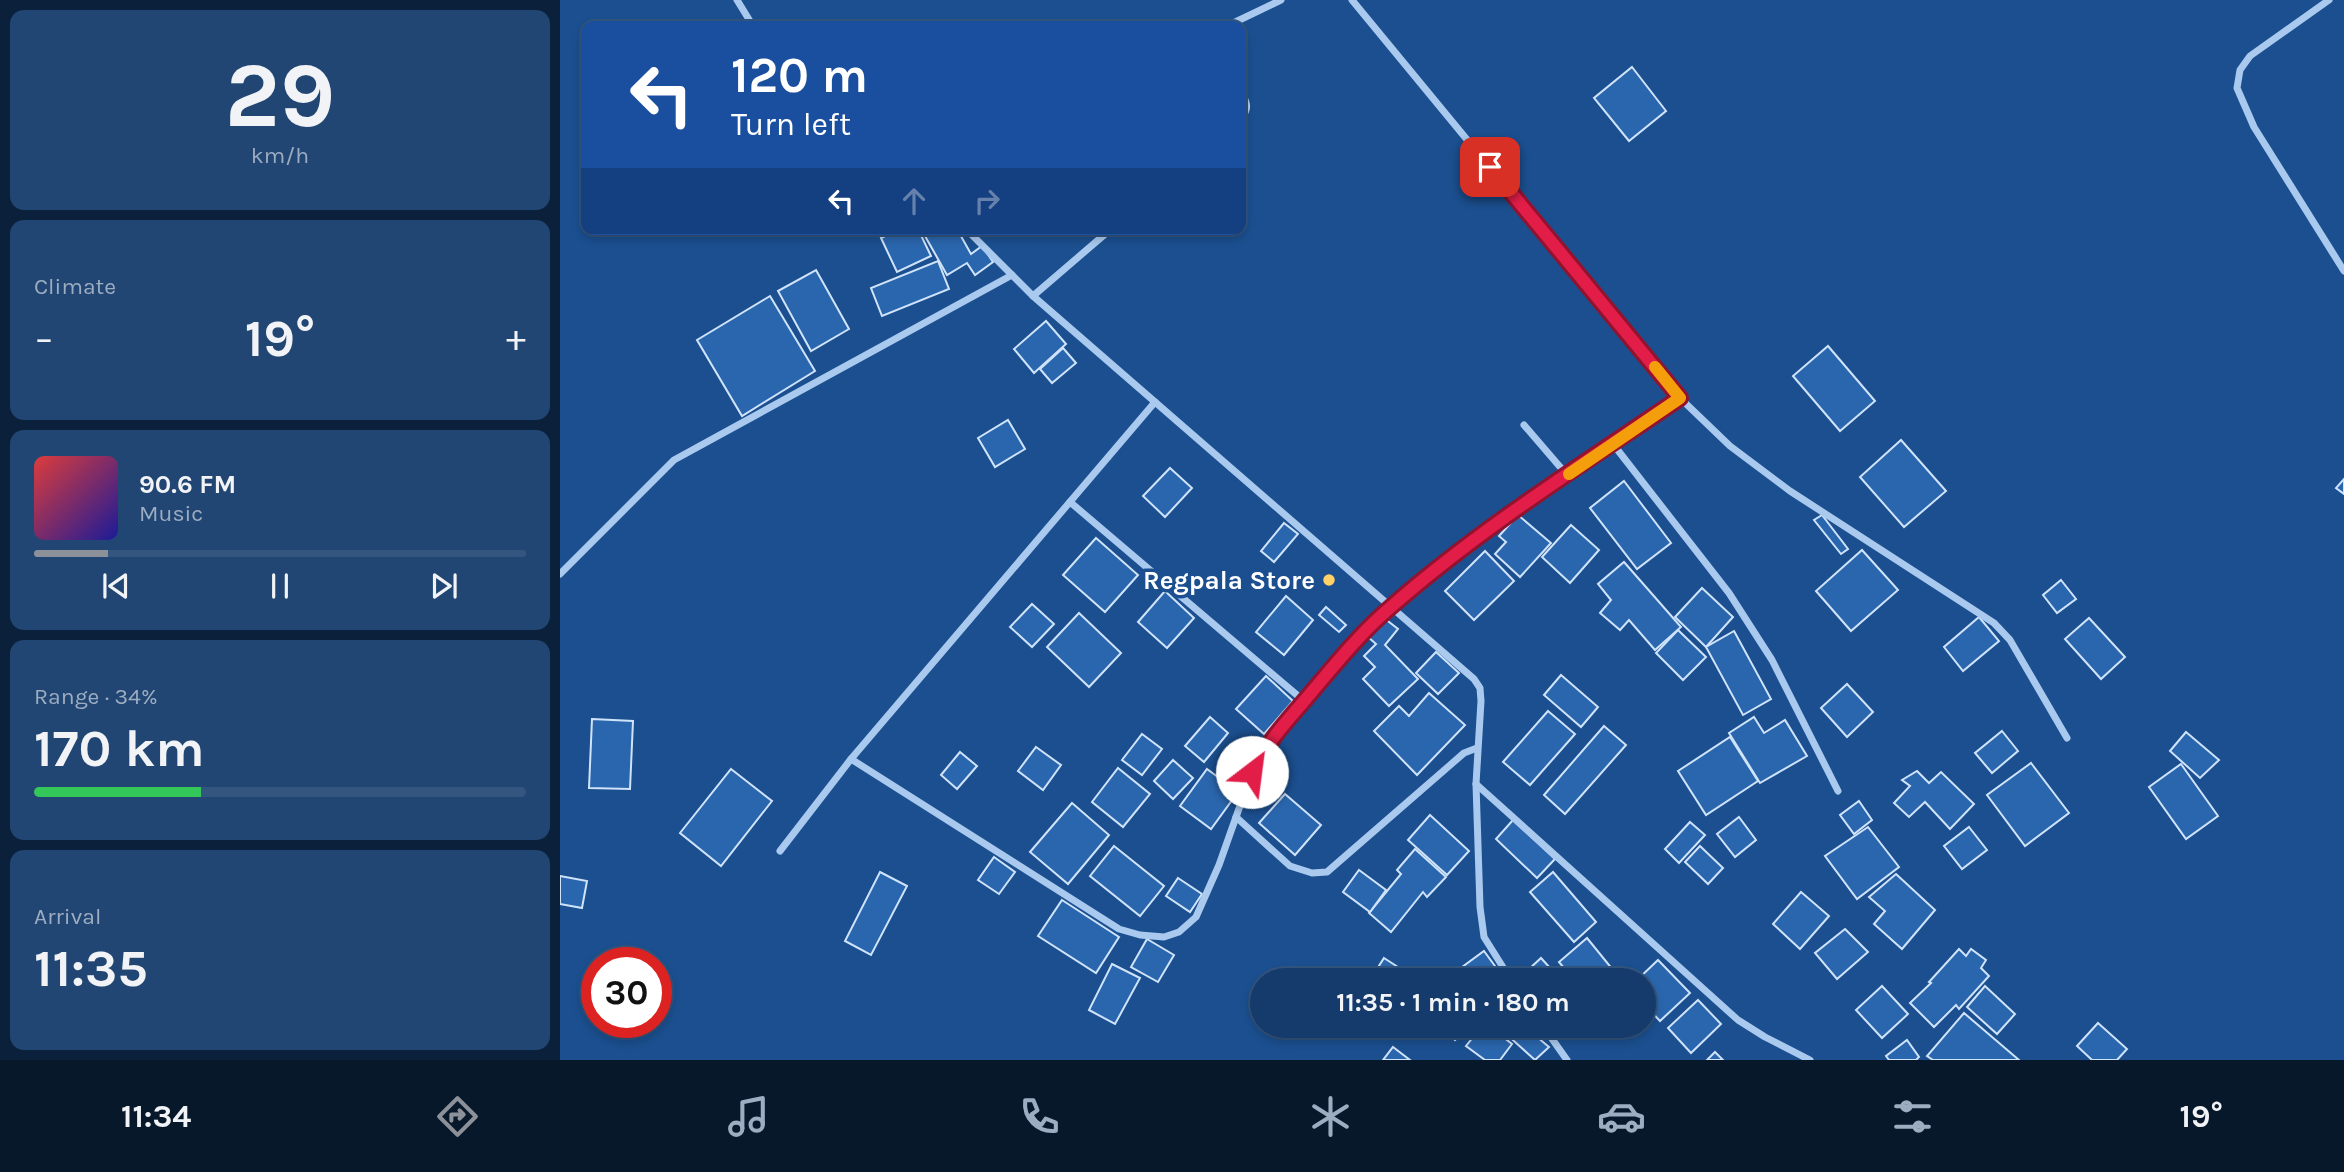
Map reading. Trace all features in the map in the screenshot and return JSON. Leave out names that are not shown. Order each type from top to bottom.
[{"type":"street","points":[[737,0],[750,21]]},
{"type":"street","points":[[1237,21],[1281,0]]},
{"type":"street","points":[[1352,0],[1680,398],[1730,446],[1790,491],[1994,623],[2010,639],[2067,738]]},
{"type":"street","points":[[2329,0],[2250,56],[2240,70],[2237,88],[2254,127],[2344,271]]},
{"type":"street","points":[[972,235],[1033,296],[1475,679],[1480,688],[1476,784],[1480,908],[1484,937],[1503,968]]},
{"type":"street","points":[[1033,296],[1104,235]]},
{"type":"street","points":[[560,574],[674,460],[1012,275]]},
{"type":"street","points":[[851,759],[1119,929],[1140,935],[1164,937],[1179,932],[1196,917],[1219,865],[1252,772],[1263,751],[1284,721],[1343,654],[1392,606],[1498,522],[1680,398]]},
{"type":"street","points":[[779,851],[851,759],[1155,402]]},
{"type":"street","points":[[1524,425],[1567,475]]},
{"type":"street","points":[[1613,444],[1729,593],[1772,660],[1838,791]]},
{"type":"street","points":[[1070,502],[1304,701]]},
{"type":"street","points":[[1236,817],[1290,866],[1312,873],[1327,872],[1464,753],[1477,748]]},
{"type":"street","points":[[1476,784],[1738,1020],[1810,1060]]},
{"type":"street","points":[[1551,1038],[1567,1060]]},
{"type":"building","points":[[1632,67],[1666,111],[1629,141],[1594,98]]},
{"type":"building","points":[[887,235],[921,235],[931,256],[897,272],[881,238]]},
{"type":"building","points":[[960,235],[971,254],[982,246],[993,262],[975,275],[967,263],[947,275],[925,236]]},
{"type":"building","points":[[938,261],[949,289],[882,316],[871,288]]},
{"type":"building","points":[[816,270],[849,329],[811,351],[778,291]]},
{"type":"building","points":[[770,296],[815,371],[742,416],[697,340]]},
{"type":"building","points":[[1046,321],[1066,344],[1034,373],[1014,349]]},
{"type":"building","points":[[1828,346],[1875,401],[1840,431],[1793,376]]},
{"type":"building","points":[[1063,348],[1076,363],[1052,383],[1040,369]]},
{"type":"building","points":[[1008,420],[1025,449],[995,467],[978,438]]},
{"type":"building","points":[[1901,440],[1946,491],[1904,527],[1860,477]]},
{"type":"building","points":[[1170,468],[1192,488],[1165,517],[1143,496]]},
{"type":"building","points":[[2344,479],[2344,494],[2336,488]]},
{"type":"building","points":[[1624,481],[1671,543],[1637,569],[1590,508]]},
{"type":"building","points":[[1518,515],[1551,543],[1520,577],[1495,554],[1506,542],[1499,536]]},
{"type":"building","points":[[1822,515],[1848,549],[1841,554],[1814,520]]},
{"type":"building","points":[[1284,523],[1298,534],[1274,562],[1261,551]]},
{"type":"building","points":[[1571,525],[1599,550],[1570,583],[1542,557]]},
{"type":"building","points":[[1096,538],[1138,575],[1105,612],[1063,575]]},
{"type":"building","points":[[1862,550],[1898,590],[1851,631],[1816,591]]},
{"type":"building","points":[[1485,551],[1514,581],[1474,620],[1445,591]]},
{"type":"building","points":[[1624,562],[1681,627],[1655,650],[1629,620],[1620,630],[1600,613],[1611,600],[1598,584]]},
{"type":"building","points":[[2061,580],[2076,599],[2057,613],[2043,595]]},
{"type":"building","points":[[1702,588],[1733,617],[1706,647],[1675,617]]},
{"type":"building","points":[[1165,591],[1194,618],[1167,648],[1138,622]]},
{"type":"building","points":[[1286,596],[1313,620],[1284,655],[1256,632]]},
{"type":"building","points":[[1032,604],[1054,624],[1032,647],[1010,627]]},
{"type":"building","points":[[1326,607],[1346,625],[1339,632],[1319,615]]},
{"type":"building","points":[[1079,613],[1121,653],[1089,687],[1047,647]]},
{"type":"building","points":[[1979,617],[1999,641],[1963,671],[1944,647]]},
{"type":"building","points":[[1384,618],[1398,629],[1385,645],[1418,679],[1389,706],[1363,679],[1375,667],[1364,656],[1376,644],[1368,637]]},
{"type":"building","points":[[2089,618],[2125,657],[2101,679],[2065,639]]},
{"type":"building","points":[[1678,630],[1706,657],[1683,680],[1656,653]]},
{"type":"building","points":[[1734,631],[1771,699],[1743,715],[1706,647]]},
{"type":"building","points":[[1436,652],[1459,673],[1438,694],[1416,673]]},
{"type":"building","points":[[1561,675],[1598,707],[1581,727],[1544,695]]},
{"type":"building","points":[[1266,676],[1293,701],[1264,734],[1236,709]]},
{"type":"building","points":[[1847,684],[1873,712],[1847,737],[1821,708]]},
{"type":"building","points":[[1429,693],[1465,725],[1417,775],[1374,731],[1399,706],[1409,716]]},
{"type":"building","points":[[1548,711],[1575,734],[1530,785],[1503,762]]},
{"type":"building","points":[[1210,717],[1228,733],[1204,762],[1185,746]]},
{"type":"building","points":[[1754,717],[1764,733],[1785,720],[1807,756],[1760,783],[1729,733]]},
{"type":"building","points":[[592,719],[633,721],[630,789],[589,788]]},
{"type":"building","points":[[1604,726],[1626,745],[1565,814],[1544,795]]},
{"type":"building","points":[[2002,731],[2018,751],[1992,773],[1975,753]]},
{"type":"building","points":[[2186,732],[2219,760],[2200,778],[2170,751]]},
{"type":"building","points":[[1142,734],[1162,749],[1142,775],[1122,760]]},
{"type":"building","points":[[1730,737],[1758,781],[1706,815],[1678,771]]},
{"type":"building","points":[[1036,747],[1061,765],[1043,790],[1018,771]]},
{"type":"building","points":[[960,752],[977,766],[957,789],[941,775]]},
{"type":"building","points":[[1173,760],[1193,778],[1173,799],[1154,781]]},
{"type":"building","points":[[2031,763],[2069,813],[2025,846],[1987,795]]},
{"type":"building","points":[[2181,764],[2218,816],[2186,839],[2149,787]]},
{"type":"building","points":[[1118,768],[1150,794],[1123,827],[1092,802]]},
{"type":"building","points":[[731,769],[772,801],[721,866],[680,833]]},
{"type":"building","points":[[1207,769],[1238,792],[1211,829],[1180,806]]},
{"type":"building","points":[[1917,771],[1929,783],[1941,772],[1974,804],[1950,829],[1925,802],[1909,817],[1894,803],[1910,786],[1902,780]]},
{"type":"building","points":[[1285,794],[1321,825],[1295,855],[1259,823]]},
{"type":"building","points":[[1859,801],[1872,820],[1854,834],[1840,815]]},
{"type":"building","points":[[1072,803],[1109,835],[1068,884],[1030,852]]},
{"type":"building","points":[[1430,815],[1469,851],[1447,875],[1408,840]]},
{"type":"building","points":[[1739,817],[1756,840],[1735,857],[1717,834]]},
{"type":"building","points":[[1513,820],[1555,859],[1537,878],[1496,839]]},
{"type":"building","points":[[1690,822],[1705,835],[1679,863],[1665,849]]},
{"type":"building","points":[[1868,827],[1899,867],[1857,899],[1825,856]]},
{"type":"building","points":[[1969,827],[1987,850],[1962,869],[1944,846]]},
{"type":"building","points":[[1114,846],[1164,886],[1140,916],[1090,876]]},
{"type":"building","points":[[1700,846],[1723,868],[1708,884],[1685,862]]},
{"type":"building","points":[[1415,849],[1446,877],[1427,897],[1423,892],[1391,932],[1369,913],[1401,874],[1397,870]]},
{"type":"building","points":[[994,857],[1015,872],[999,894],[978,880]]},
{"type":"building","points":[[1359,870],[1386,890],[1370,912],[1343,892]]},
{"type":"building","points":[[880,872],[907,886],[871,955],[845,941]]},
{"type":"building","points":[[1553,872],[1596,922],[1574,942],[1530,892]]},
{"type":"building","points":[[1896,874],[1935,910],[1902,949],[1874,924],[1885,911],[1869,897]]},
{"type":"building","points":[[560,876],[587,881],[582,908],[560,904]]},
{"type":"building","points":[[1178,878],[1202,894],[1190,912],[1166,896]]},
{"type":"building","points":[[1801,892],[1829,916],[1800,949],[1773,924]]},
{"type":"building","points":[[1062,900],[1119,937],[1096,973],[1038,936]]},
{"type":"building","points":[[1845,929],[1868,952],[1837,979],[1815,953]]},
{"type":"building","points":[[1587,938],[1611,968],[1564,968],[1559,962]]},
{"type":"building","points":[[1147,939],[1174,955],[1158,982],[1131,967]]},
{"type":"building","points":[[1959,949],[1966,956],[1971,949],[1986,960],[1981,968],[1989,976],[1959,1009],[1956,1005],[1934,1027],[1910,1003],[1931,983],[1929,982]]},
{"type":"building","points":[[1484,951],[1496,968],[1461,968]]},
{"type":"building","points":[[1384,958],[1399,968],[1378,968]]},
{"type":"building","points":[[1541,958],[1550,968],[1530,968]]},
{"type":"building","points":[[1658,960],[1690,993],[1660,1021],[1656,1017],[1656,968],[1650,968]]},
{"type":"building","points":[[1112,964],[1140,978],[1115,1024],[1089,1010]]},
{"type":"building","points":[[1882,986],[1908,1014],[1882,1038],[1856,1010]]},
{"type":"building","points":[[1985,986],[2015,1014],[1997,1034],[1967,1007]]},
{"type":"building","points":[[1698,1000],[1721,1024],[1691,1053],[1668,1028]]},
{"type":"building","points":[[1964,1013],[2019,1060],[1933,1060],[1927,1056]]},
{"type":"building","points":[[2098,1023],[2127,1049],[2117,1060],[2092,1060],[2077,1046]]},
{"type":"building","points":[[1472,1038],[1504,1038],[1512,1044],[1500,1060],[1485,1060],[1466,1046]]},
{"type":"building","points":[[1511,1038],[1538,1038],[1549,1047],[1535,1060]]},
{"type":"building","points":[[1907,1040],[1919,1057],[1916,1060],[1889,1060],[1886,1056]]},
{"type":"building","points":[[1393,1047],[1410,1060],[1383,1060]]},
{"type":"building","points":[[1715,1052],[1723,1060],[1707,1060]]},
{"type":"slow traffic","points":[[1569,474],[1680,398],[1655,367]]},
{"type":"place","name":"Regpala Store","points":[[1329,580]]},
{"type":"route","points":[[1252,772],[1284,721],[1355,641],[1392,606],[1498,522],[1680,398],[1490,167]]}]
